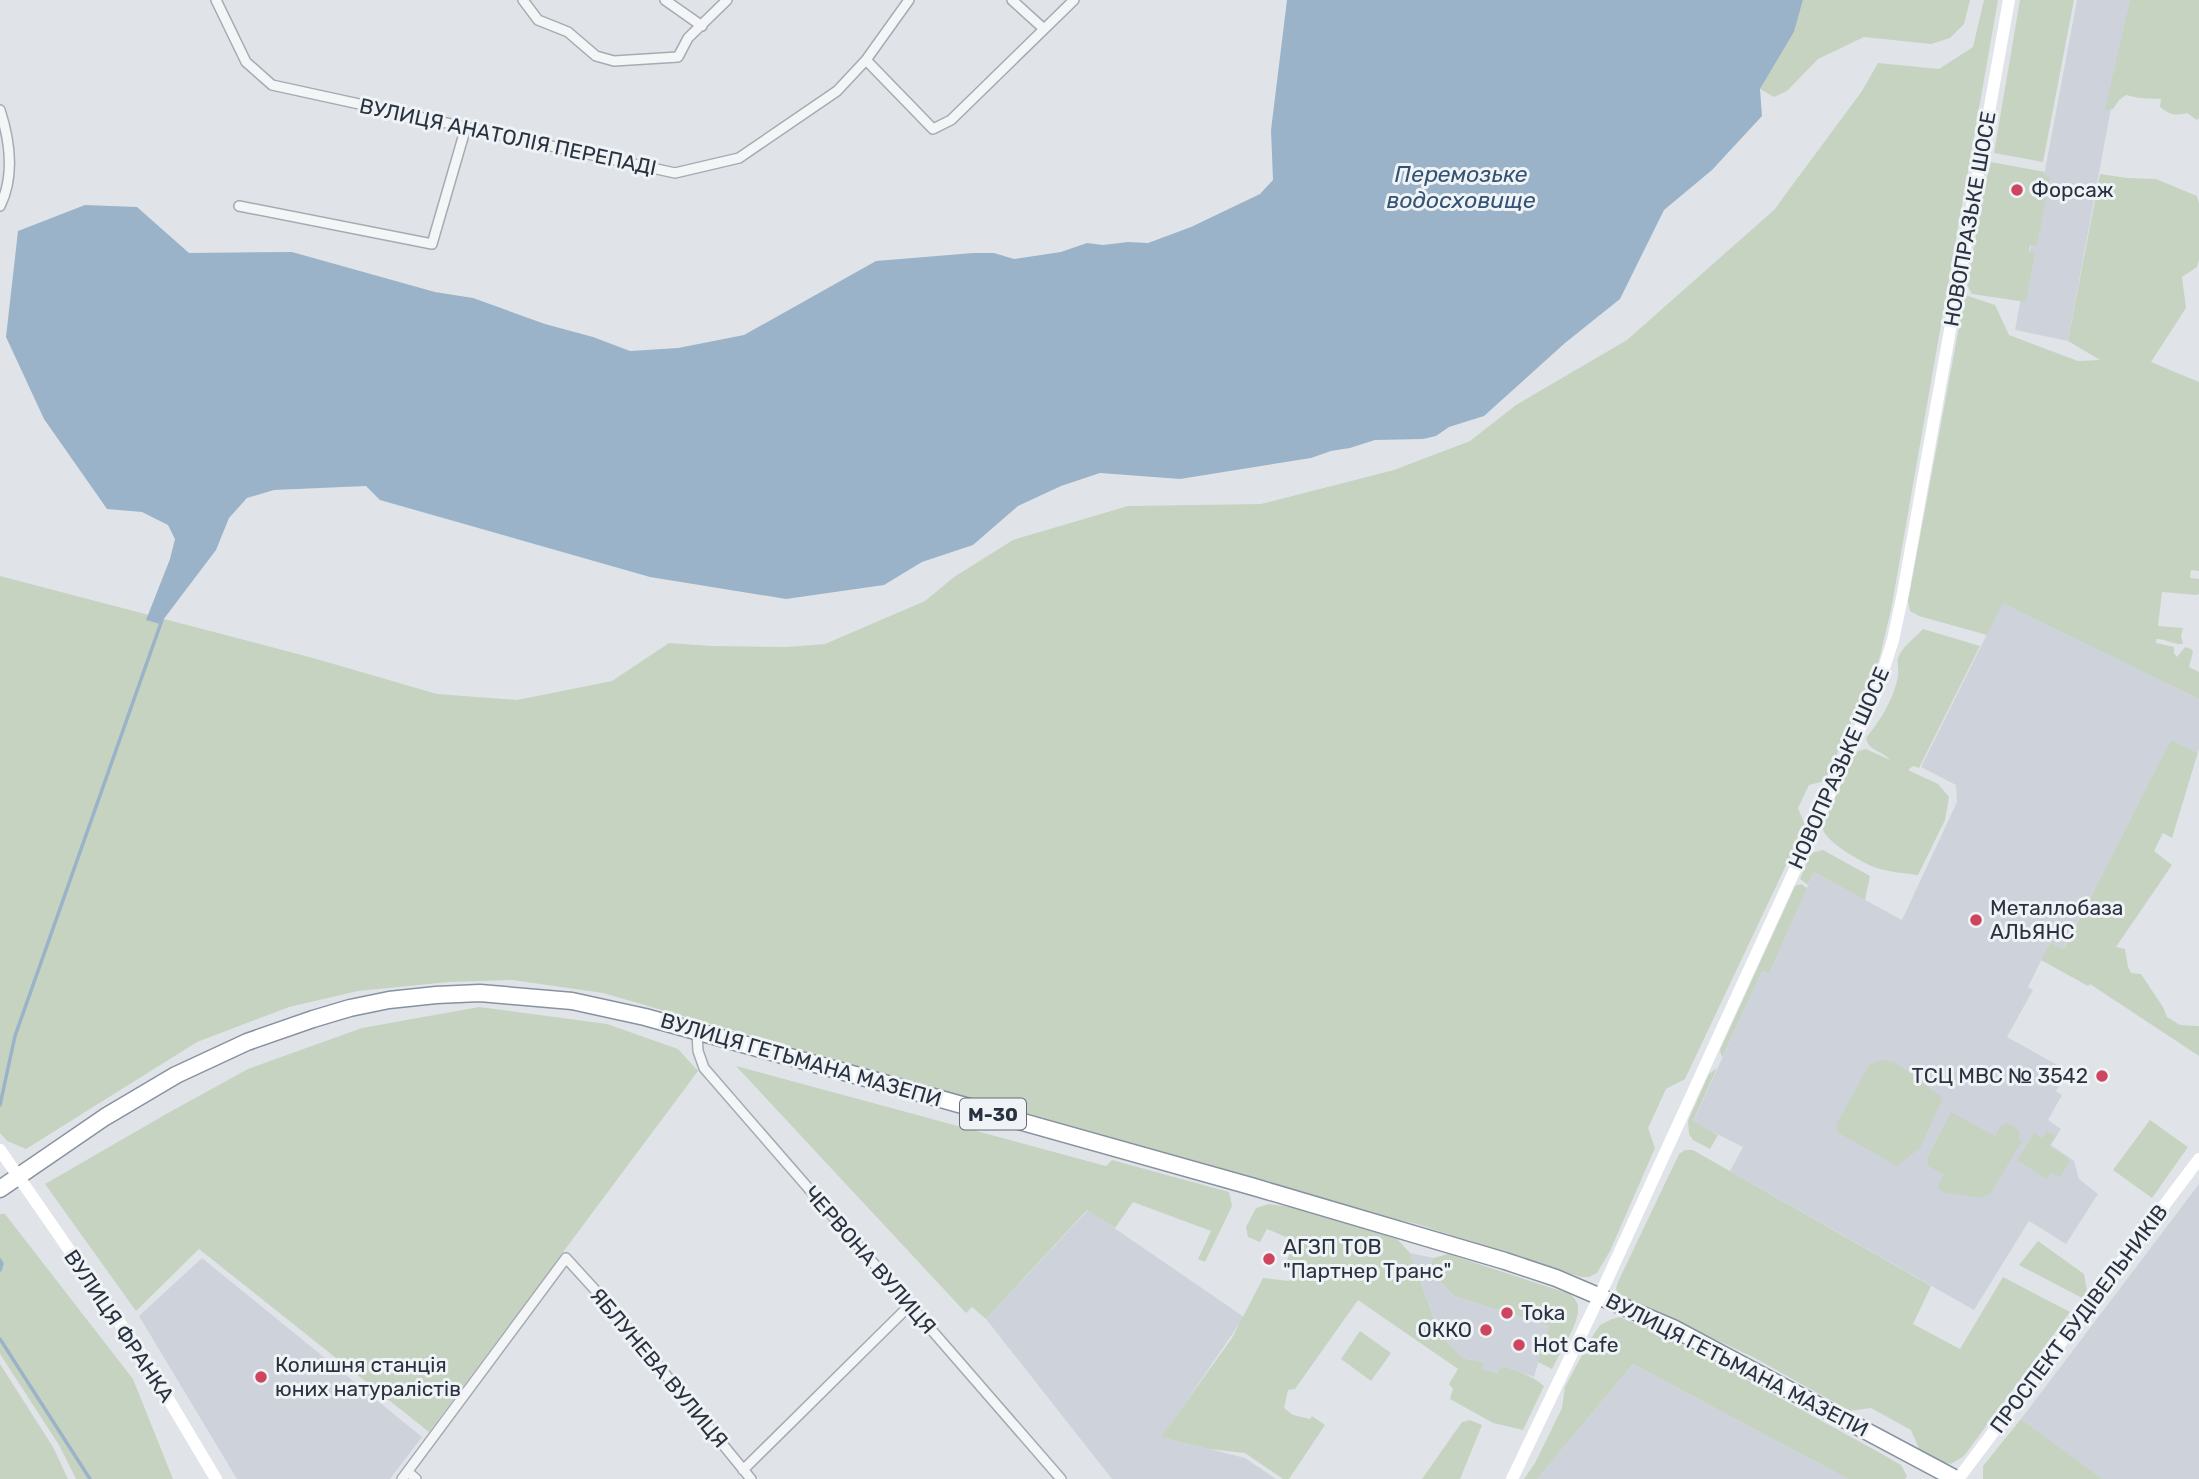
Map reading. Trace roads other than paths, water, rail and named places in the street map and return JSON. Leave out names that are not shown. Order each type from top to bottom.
[{"type":"highway","name":"ВУЛИЦЯ ГЕТЬМАНА МАЗЕПИ","points":[[0,1189],[105,1117],[176,1075],[247,1042],[351,1008],[389,1000],[480,993],[605,1007],[914,1091],[1505,1261],[1600,1296],[1696,1339],[1957,1479]]},
{"type":"main road","name":"НОВОПРАЗЬКЕ ШОСЕ","points":[[1512,1479],[1600,1296],[1876,693],[1893,640],[2008,0]]},
{"type":"main road","name":"ВУЛИЦЯ ФРАНКА","points":[[0,1150],[144,1358],[216,1479]]},
{"type":"main road","name":"ПРОСПЕКТ БУДІВЕЛЬНИКІВ","points":[[1957,1479],[2199,1159]]},
{"type":"street","name":"ВУЛИЦЯ АНАТОЛІЯ ПЕРЕПАДІ","points":[[216,0],[246,62],[272,85],[675,173],[739,158],[837,91],[866,60],[909,0]]},
{"type":"street","points":[[523,0],[538,20],[568,33],[596,56],[614,61],[678,57],[688,38],[727,0]]},
{"type":"street","points":[[665,0],[702,26]]},
{"type":"street","points":[[1012,0],[1044,29]]},
{"type":"street","points":[[866,60],[933,129],[951,120],[1074,0]]},
{"type":"street","points":[[0,110],[9,136],[9,178],[0,206]]},
{"type":"street","points":[[239,206],[432,244],[466,127]]},
{"type":"street","name":"ЧЕРВОНА ВУЛИЦЯ","points":[[697,1032],[698,1051],[704,1068],[1061,1479]]},
{"type":"street","name":"ЯБЛУНЕВА ВУЛИЦЯ","points":[[405,1475],[566,1258],[608,1304],[751,1479]]},
{"type":"street","points":[[743,1471],[909,1306]]},
{"type":"street","points":[[405,1475],[416,1479]]},
{"type":"water","name":"Перемозьке водосховище","points":[[1287,0],[1803,0],[1794,32],[1760,89],[1762,116],[1712,170],[1664,210],[1620,299],[1565,343],[1484,416],[1423,439],[1375,440],[1311,458],[1180,479],[1100,473],[1061,486],[1018,506],[973,545],[922,562],[884,585],[786,599],[650,577],[380,500],[366,486],[274,490],[247,498],[229,518],[216,550],[160,624],[146,620],[175,539],[168,525],[142,512],[107,509],[44,419],[6,337],[18,231],[85,205],[137,207],[189,253],[292,252],[435,292],[473,298],[630,351],[678,348],[744,335],[876,261],[973,253],[994,253],[1014,259],[1061,252],[1087,243],[1148,243],[1191,227],[1260,194],[1273,180],[1271,130]]},
{"type":"waterway","points":[[0,1105],[15,1036],[162,620]]},
{"type":"waterway","points":[[0,1260],[0,1270]]},
{"type":"waterway","points":[[0,1339],[90,1479]]},
{"type":"place","name":"Форсаж","points":[[2017,190]]},
{"type":"place","name":"Металлобаза АЛЬЯНС","points":[[1976,920]]},
{"type":"place","name":"ТСЦ МВС № 3542","points":[[2102,1076]]},
{"type":"place","name":"АГЗП ТОВ \"Партнер Транс\"","points":[[1269,1259]]},
{"type":"place","name":"Toka","points":[[1507,1313]]},
{"type":"place","name":"ОККО","points":[[1486,1330]]},
{"type":"place","name":"Hot Cafe","points":[[1519,1345]]},
{"type":"place","name":"Колишня станція юних натуралістів","points":[[261,1377]]}]
